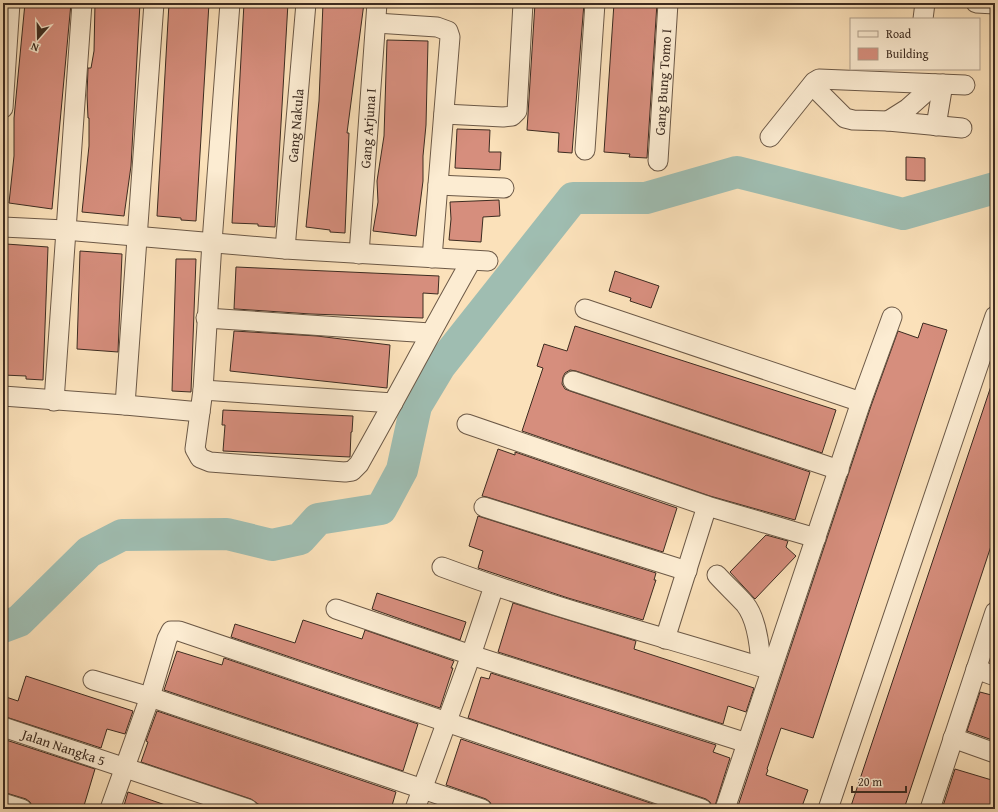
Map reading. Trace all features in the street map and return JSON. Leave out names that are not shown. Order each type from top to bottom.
[{"type":"street","points":[[3,108],[10,3]]},
{"type":"street","points":[[54,400],[82,3]]},
{"type":"street","points":[[125,405],[154,3]]},
{"type":"street","points":[[3,227],[65,230],[212,242],[286,249],[479,261],[430,333],[394,403],[359,464],[352,471],[346,472],[210,462],[200,458],[195,449],[203,390],[206,318],[212,242],[230,3]]},
{"type":"street","name":"Gang Nakula","points":[[286,249],[306,3]]},
{"type":"street","name":"Gang Arjuna I","points":[[360,254],[377,3]]},
{"type":"street","points":[[444,114],[503,117],[512,116],[517,111],[523,3]]},
{"type":"street","points":[[585,150],[595,3]]},
{"type":"street","name":"Gang Bung Tomo I","points":[[658,161],[668,3]]},
{"type":"street","points":[[923,18],[925,3]]},
{"type":"street","points":[[976,3],[995,4]]},
{"type":"street","points":[[376,23],[437,27],[448,31],[450,37],[432,258]]},
{"type":"street","points":[[770,137],[814,82],[819,79],[933,80],[965,85]]},
{"type":"street","points":[[888,121],[907,109],[933,80]]},
{"type":"street","points":[[933,80],[936,126]]},
{"type":"street","points":[[812,85],[845,118],[853,120],[888,121],[962,128]]},
{"type":"street","points":[[438,185],[504,188]]},
{"type":"street","points":[[585,309],[861,402]]},
{"type":"street","points":[[828,809],[995,316]]},
{"type":"street","points":[[725,809],[747,743],[766,668],[816,538],[861,402],[892,317]]},
{"type":"street","points":[[206,318],[430,333]]},
{"type":"street","points":[[573,381],[839,470]]},
{"type":"street","points":[[203,390],[394,403]]},
{"type":"street","points":[[3,396],[200,412]]},
{"type":"street","points":[[467,424],[707,506],[816,538]]},
{"type":"street","points":[[665,639],[707,506]]},
{"type":"street","points":[[484,507],[687,571]]},
{"type":"street","points":[[442,566],[494,586],[665,639],[766,668]]},
{"type":"street","points":[[717,575],[745,604],[751,615],[766,668]]},
{"type":"street","points":[[415,809],[471,655],[494,586]]},
{"type":"street","points":[[336,609],[471,655],[747,743]]},
{"type":"street","points":[[932,808],[953,738],[995,612]]},
{"type":"street","points":[[110,809],[150,697],[167,639],[171,631],[179,631],[702,809]]},
{"type":"street","points":[[976,669],[995,676]]},
{"type":"street","points":[[93,680],[150,697],[482,809]]},
{"type":"street","name":"Jalan Nangka 5","points":[[3,727],[248,809]]},
{"type":"street","points":[[953,738],[995,753]]},
{"type":"street","points":[[3,803],[22,809]]},
{"type":"building","points":[[25,3],[71,3],[52,209],[9,203],[14,156],[14,118]]},
{"type":"building","points":[[95,3],[140,3],[131,166],[124,216],[82,212],[89,146],[87,95],[88,68],[91,68],[94,51]]},
{"type":"building","points":[[169,3],[209,3],[196,221],[157,216]]},
{"type":"building","points":[[244,3],[288,3],[275,227],[258,226],[258,224],[232,223]]},
{"type":"building","points":[[323,3],[364,3],[347,133],[349,133],[345,233],[330,232],[330,230],[306,227],[319,101]]},
{"type":"building","points":[[535,3],[584,3],[572,153],[558,152],[559,133],[527,130]]},
{"type":"building","points":[[614,3],[657,3],[647,158],[629,157],[630,154],[604,152]]},
{"type":"building","points":[[387,40],[428,41],[423,181],[416,236],[373,231],[378,202],[377,181],[384,136]]},
{"type":"building","points":[[457,129],[490,130],[489,152],[501,152],[500,170],[455,168]]},
{"type":"building","points":[[906,157],[925,158],[925,181],[906,180]]},
{"type":"building","points":[[499,200],[500,216],[483,217],[481,242],[449,240],[451,219],[450,202]]},
{"type":"building","points":[[6,244],[48,247],[43,380],[26,379],[26,376],[3,375],[3,315]]},
{"type":"building","points":[[80,251],[122,254],[118,352],[77,349]]},
{"type":"building","points":[[176,259],[196,259],[191,392],[172,391]]},
{"type":"building","points":[[236,267],[439,276],[438,294],[423,293],[423,318],[311,314],[234,309]]},
{"type":"building","points":[[615,271],[659,286],[651,308],[630,301],[631,298],[609,291]]},
{"type":"building","points":[[923,323],[947,330],[813,738],[781,728],[767,769],[766,775],[808,790],[801,809],[737,809],[871,406],[898,331],[918,338]]},
{"type":"building","points":[[575,326],[836,410],[822,453],[576,371],[570,370],[565,373],[563,377],[562,384],[565,389],[570,391],[810,472],[795,520],[710,496],[522,431],[543,368],[537,366],[544,344],[567,351]]},
{"type":"building","points":[[234,331],[317,336],[390,345],[387,388],[230,371]]},
{"type":"building","points":[[993,380],[995,380],[995,534],[904,809],[850,809]]},
{"type":"building","points":[[223,410],[353,416],[350,457],[223,451],[225,425],[222,425]]},
{"type":"building","points":[[498,449],[515,455],[515,452],[677,508],[663,552],[482,496]]},
{"type":"building","points":[[478,516],[656,573],[654,580],[656,580],[643,620],[568,598],[478,568],[483,551],[469,546]]},
{"type":"building","points":[[766,535],[788,541],[786,547],[796,556],[755,599],[730,572]]},
{"type":"building","points":[[377,593],[466,622],[460,640],[372,609]]},
{"type":"building","points":[[513,603],[636,641],[634,649],[754,688],[746,712],[728,706],[723,724],[498,652]]},
{"type":"building","points":[[303,620],[362,639],[365,630],[454,661],[440,708],[231,637],[235,624],[295,643]]},
{"type":"building","points":[[177,651],[222,665],[224,658],[418,724],[403,771],[164,690]]},
{"type":"building","points":[[491,673],[716,745],[713,752],[730,758],[714,809],[710,802],[706,799],[468,718],[481,677],[489,679]]},
{"type":"building","points":[[26,676],[133,711],[125,734],[107,729],[101,748],[3,716],[3,696],[18,701]]},
{"type":"building","points":[[980,692],[995,696],[995,741],[967,731]]},
{"type":"building","points":[[157,711],[396,792],[391,809],[271,809],[258,804],[251,799],[141,762],[148,742],[146,741]]},
{"type":"building","points":[[3,739],[95,769],[83,809],[36,809],[33,808],[30,802],[26,799],[3,792]]},
{"type":"building","points":[[461,739],[668,809],[493,809],[490,802],[486,799],[446,785]]},
{"type":"building","points":[[955,769],[995,781],[995,796],[991,809],[942,809]]},
{"type":"building","points":[[128,792],[171,807],[170,809],[123,809]]},
{"type":"waterway","points":[[3,627],[19,621],[89,552],[122,535],[227,534],[272,545],[300,539],[318,519],[381,509],[402,470],[416,406],[440,366],[573,198],[646,198],[737,172],[903,214],[995,188]]}]
